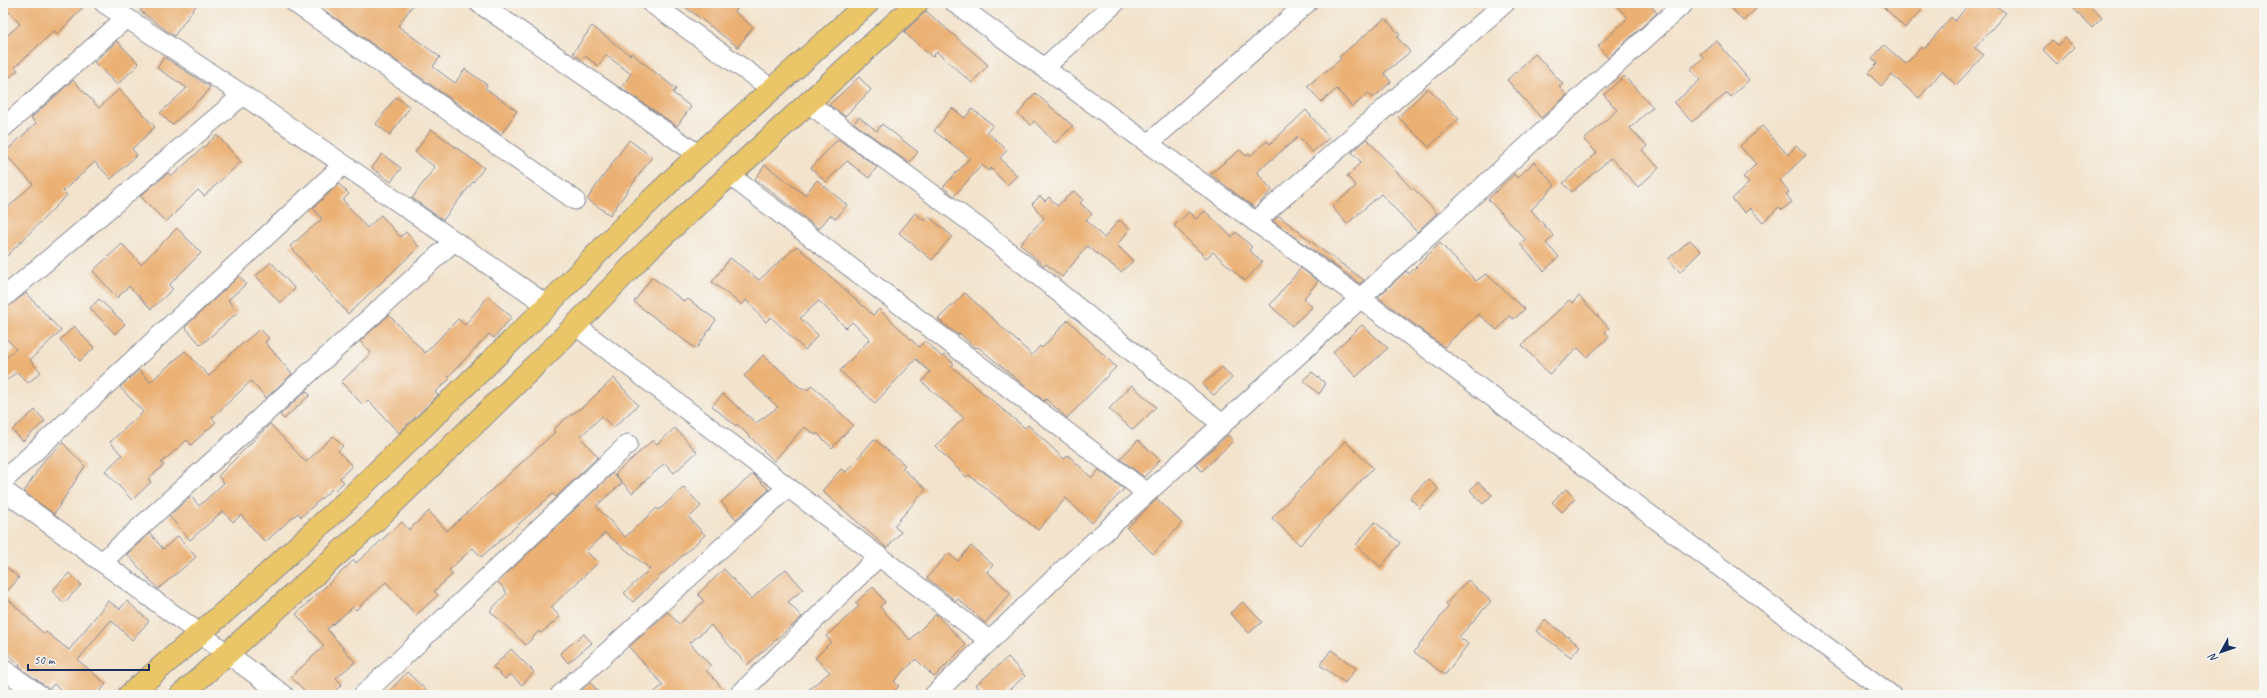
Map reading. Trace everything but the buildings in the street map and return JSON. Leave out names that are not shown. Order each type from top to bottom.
[{"type":"main road","points":[[129,695],[353,495],[547,305],[624,226],[699,155],[868,3]]},
{"type":"main road","points":[[181,695],[377,519],[575,325],[648,250],[728,174],[917,3]]},
{"type":"street","points":[[104,3],[243,95],[547,305]]},
{"type":"street","points":[[295,3],[575,200]]},
{"type":"street","points":[[479,3],[699,155]]},
{"type":"street","points":[[651,3],[772,89]]},
{"type":"street","points":[[954,3],[1360,298],[1891,695]]},
{"type":"street","points":[[1044,68],[1116,3]]},
{"type":"street","points":[[1148,144],[1308,3]]},
{"type":"street","points":[[1255,222],[1505,3]]},
{"type":"street","points":[[934,695],[1147,493],[1684,3]]},
{"type":"street","points":[[3,128],[126,18]]},
{"type":"street","points":[[3,298],[243,95]]},
{"type":"street","points":[[808,103],[979,228],[1222,424]]},
{"type":"street","points":[[3,481],[343,165]]},
{"type":"street","points":[[728,174],[1147,493]]},
{"type":"street","points":[[102,562],[454,241]]},
{"type":"street","points":[[575,325],[990,641]]},
{"type":"street","points":[[363,695],[628,444]]},
{"type":"street","points":[[560,695],[788,487]]},
{"type":"street","points":[[3,490],[284,695]]},
{"type":"street","points":[[739,695],[879,556]]},
{"type":"street","points":[[3,669],[40,695]]}]
